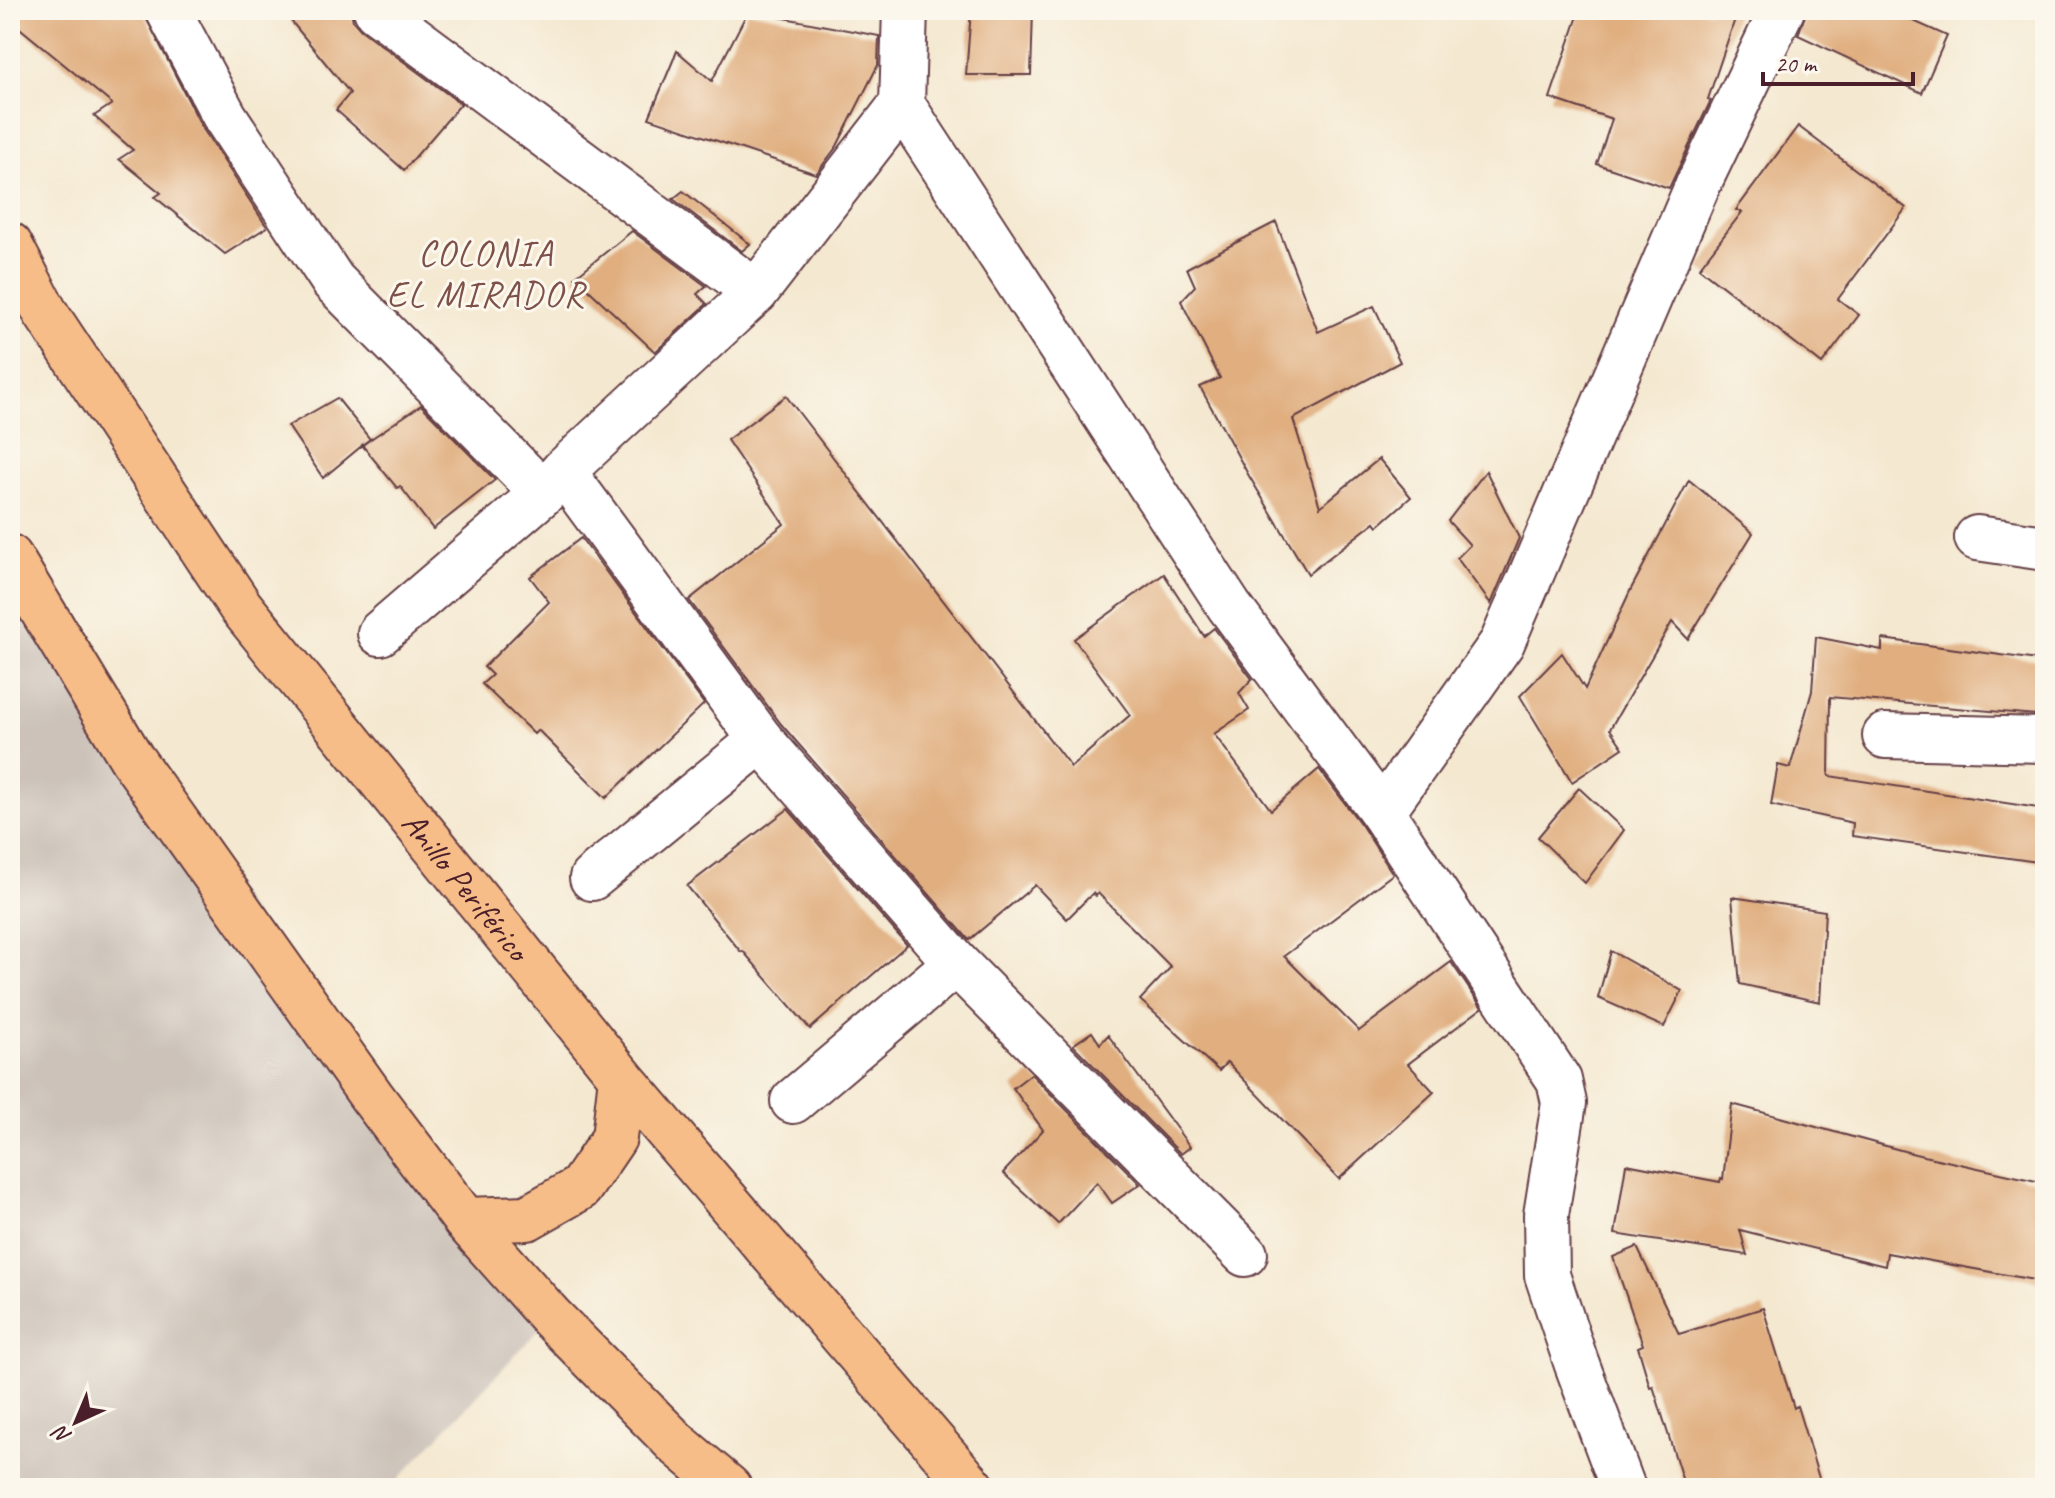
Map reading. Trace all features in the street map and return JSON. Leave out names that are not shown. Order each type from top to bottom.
[{"type":"highway","name":"Anillo Periférico","points":[[10,245],[45,312],[240,606],[621,1077],[973,1488]]},
{"type":"highway","points":[[10,557],[132,759],[372,1097],[465,1220],[551,1317],[676,1443],[729,1488]]},
{"type":"highway","points":[[465,1220],[527,1218],[580,1188],[614,1138],[621,1077]]},
{"type":"street","points":[[168,10],[225,117],[333,281],[553,482],[761,740],[956,963],[1245,1254]]},
{"type":"street","points":[[376,10],[756,292]]},
{"type":"street","points":[[905,10],[902,104],[1229,606],[1382,812],[1559,1080],[1564,1103],[1546,1215],[1547,1275],[1623,1488]]},
{"type":"street","points":[[1382,812],[1502,643],[1696,189],[1782,10]]},
{"type":"street","points":[[380,633],[553,482],[756,292],[902,104]]},
{"type":"street","points":[[1977,538],[2045,548]]},
{"type":"street","points":[[1885,736],[2045,740]]},
{"type":"street","points":[[592,878],[761,740]]},
{"type":"street","points":[[793,1101],[956,963]]},
{"type":"shaded area","points":[[10,586],[551,1317],[390,1488],[10,1487]]},
{"type":"building","points":[[10,10],[142,10],[203,129],[267,227],[225,254],[155,197],[161,193],[119,159],[133,150],[94,116],[112,104],[10,20]]},
{"type":"building","points":[[282,10],[351,10],[353,21],[361,30],[461,104],[404,170],[336,110],[350,93]]},
{"type":"building","points":[[971,10],[1033,10],[1031,75],[966,75]]},
{"type":"building","points":[[1580,10],[1738,10],[1708,99],[1711,100],[1669,188],[1597,164],[1612,119],[1550,98]]},
{"type":"building","points":[[1807,10],[1889,10],[1947,36],[1922,93],[1798,35]]},
{"type":"building","points":[[748,11],[879,36],[878,65],[837,146],[816,174],[649,118],[677,51],[712,81]]},
{"type":"building","points":[[1798,126],[1906,208],[1838,299],[1859,315],[1822,364],[1699,268],[1742,212],[1736,210]]},
{"type":"building","points":[[683,191],[750,244],[742,251],[673,199]]},
{"type":"building","points":[[1276,222],[1318,332],[1374,306],[1400,362],[1293,419],[1320,507],[1379,459],[1411,497],[1378,526],[1375,522],[1308,574],[1200,387],[1220,378],[1181,301],[1195,286],[1187,268]]},
{"type":"building","points":[[632,231],[706,286],[697,294],[707,304],[655,352],[575,277]]},
{"type":"building","points":[[786,396],[1071,767],[1130,715],[1074,639],[1164,574],[1204,636],[1214,628],[1252,679],[1239,693],[1249,710],[1214,734],[1271,810],[1319,769],[1362,826],[1393,874],[1284,956],[1359,1031],[1451,962],[1482,1008],[1408,1064],[1434,1092],[1339,1179],[1227,1062],[1219,1071],[1140,1000],[1171,967],[1098,893],[1096,896],[1093,893],[1067,919],[1035,885],[969,940],[781,724],[689,600],[784,524],[727,440]]},
{"type":"building","points":[[337,398],[370,439],[323,478],[288,426]]},
{"type":"building","points":[[421,405],[495,480],[433,529],[400,486],[397,488],[362,445]]},
{"type":"building","points":[[1486,471],[1519,538],[1491,604],[1457,558],[1470,545],[1448,521]]},
{"type":"building","points":[[1689,480],[1753,533],[1688,639],[1672,622],[1610,729],[1623,748],[1572,782],[1520,696],[1562,653],[1585,689],[1631,589]]},
{"type":"building","points":[[581,538],[704,704],[606,798],[538,730],[534,734],[482,684],[492,675],[484,667],[549,602],[530,577]]},
{"type":"building","points":[[1816,637],[1882,650],[1882,639],[2045,661],[2045,678],[2036,715],[1830,697],[1829,776],[2045,809],[2045,863],[1852,836],[1853,823],[1771,805],[1778,765],[1790,768],[1812,691]]},
{"type":"building","points":[[1579,788],[1624,830],[1585,883],[1538,837]]},
{"type":"building","points":[[788,809],[907,945],[810,1029],[687,886]]},
{"type":"building","points":[[1732,897],[1825,911],[1820,1002],[1740,984]]},
{"type":"building","points":[[1611,951],[1682,991],[1664,1027],[1598,998]]},
{"type":"building","points":[[1092,1032],[1100,1044],[1108,1035],[1190,1147],[1181,1154],[1073,1045]]},
{"type":"building","points":[[1031,1074],[1140,1184],[1112,1203],[1097,1182],[1058,1224],[1003,1173],[1043,1130],[1013,1088]]},
{"type":"building","points":[[1732,1104],[1915,1154],[2045,1183],[2045,1282],[1887,1253],[1885,1266],[1740,1230],[1747,1255],[1615,1234],[1626,1164],[1720,1182],[1723,1179]]},
{"type":"building","points":[[1637,1247],[1679,1334],[1763,1308],[1822,1488],[1685,1488],[1653,1386],[1650,1387],[1638,1347],[1643,1345],[1613,1257]]},
{"type":"district","name":"COLONIA EL MIRADOR","points":[[486,272]]}]
